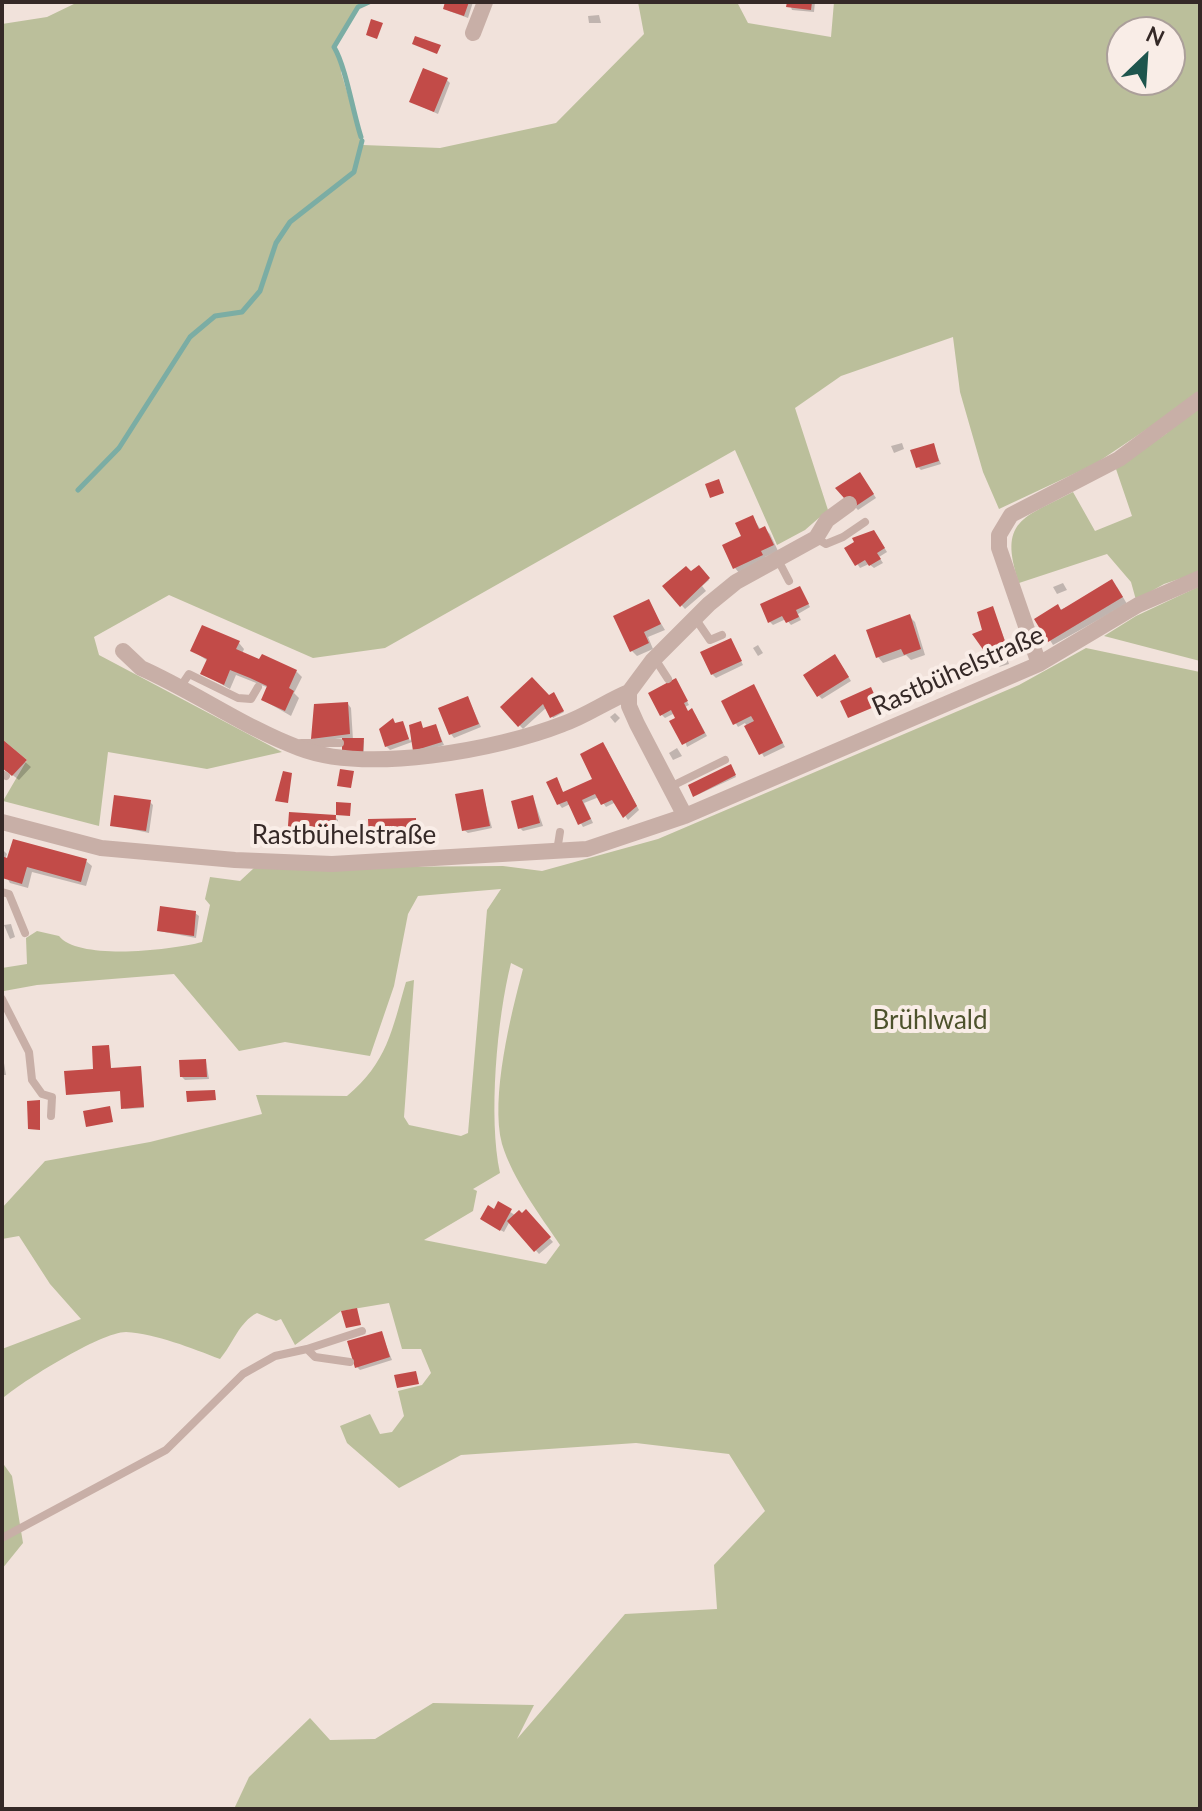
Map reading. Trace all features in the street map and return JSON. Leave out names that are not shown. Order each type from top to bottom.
[{"type":"street","points":[[473,33],[485,2]]},
{"type":"street","points":[[1039,664],[999,548],[1004,524],[1011,515],[1119,459],[1200,399]]},
{"type":"street","points":[[685,816],[629,706],[629,692],[650,656],[695,617],[736,582],[816,538],[827,520],[849,504]]},
{"type":"street","name":"Rastbühelstraße","points":[[2,822],[101,848],[235,860],[332,864],[587,849],[685,816],[1039,664],[1138,605],[1200,578]]},
{"type":"street","points":[[123,651],[141,668],[285,742],[316,754],[358,761],[445,752],[513,739],[565,724],[629,692]]},
{"type":"lane","points":[[816,538],[826,544],[865,522]]},
{"type":"lane","points":[[776,558],[789,581]]},
{"type":"lane","points":[[695,617],[710,640],[722,635]]},
{"type":"lane","points":[[650,656],[668,679]]},
{"type":"lane","points":[[181,686],[189,674],[238,698],[251,699],[258,687]]},
{"type":"lane","points":[[285,742],[340,743]]},
{"type":"lane","points":[[670,787],[725,760]]},
{"type":"lane","points":[[557,853],[560,832]]},
{"type":"lane","points":[[2,892],[9,894],[25,933]]},
{"type":"lane","points":[[2,999],[29,1052],[32,1080],[42,1094],[52,1097],[51,1116]]},
{"type":"lane","points":[[2,1538],[166,1450],[243,1374],[275,1356],[362,1331]]},
{"type":"lane","points":[[307,1349],[315,1357],[350,1362]]},
{"type":"green space","points":[[78,2],[369,2],[358,7],[334,47],[341,60],[341,72],[363,145],[440,148],[556,123],[644,34],[638,2],[737,2],[748,23],[831,37],[834,2],[1200,2],[1200,572],[1164,584],[1136,600],[1131,582],[1107,554],[1019,583],[1012,546],[1019,524],[1041,508],[1073,492],[1095,531],[1132,516],[1116,469],[1167,433],[1159,421],[1095,464],[999,509],[983,472],[960,392],[953,337],[841,376],[795,408],[828,510],[805,530],[777,545],[735,450],[385,648],[313,658],[169,595],[94,637],[99,655],[282,752],[207,769],[108,752],[99,826],[3,801],[27,760],[2,739],[2,24],[47,17]]},
{"type":"green space","points":[[1200,586],[1200,661],[1104,636],[1136,616]]},
{"type":"green space","name":"Brühlwald","points":[[1086,648],[1200,672],[1200,1809],[234,1809],[249,1777],[310,1718],[330,1740],[375,1739],[433,1703],[534,1705],[517,1739],[625,1614],[717,1609],[714,1565],[765,1511],[729,1454],[636,1443],[461,1455],[399,1488],[347,1443],[340,1426],[370,1414],[380,1434],[392,1432],[404,1416],[398,1391],[422,1385],[431,1373],[421,1349],[402,1349],[389,1303],[341,1311],[295,1345],[281,1319],[276,1321],[257,1313],[241,1328],[220,1359],[150,1336],[126,1332],[114,1334],[62,1359],[2,1399],[2,1349],[81,1319],[50,1284],[19,1236],[2,1239],[2,1208],[45,1161],[150,1142],[262,1114],[256,1095],[347,1096],[380,1058],[406,982],[414,980],[404,1117],[409,1125],[461,1136],[468,1133],[487,910],[501,889],[418,896],[408,914],[394,986],[370,1056],[285,1042],[239,1051],[174,974],[37,985],[4,991],[2,968],[27,964],[26,938],[37,931],[59,936],[69,944],[85,949],[105,951],[149,950],[202,942],[210,905],[205,899],[210,877],[240,881],[254,868],[503,866],[542,871],[658,839],[1019,685]],"holes":[[[511,963],[523,969],[500,1080],[499,1125],[502,1144],[513,1171],[560,1245],[546,1264],[424,1240],[473,1211],[477,1191],[473,1189],[500,1173],[495,1125],[498,1039]]]},
{"type":"green space","points":[[2,1462],[12,1476],[23,1543],[2,1569]]},
{"type":"building","points":[[445,2],[469,2],[464,16],[443,9]]},
{"type":"building","points":[[787,2],[812,2],[811,10],[786,7]]},
{"type":"building","points":[[371,19],[383,23],[377,39],[366,35]]},
{"type":"building","points":[[415,36],[441,45],[437,54],[412,44]]},
{"type":"building","points":[[423,68],[448,78],[434,112],[409,102]]},
{"type":"building","points":[[934,443],[939,461],[916,468],[910,450]]},
{"type":"building","points":[[860,472],[874,494],[853,508],[835,488]]},
{"type":"building","points":[[719,479],[724,493],[710,498],[705,484]]},
{"type":"building","points":[[753,515],[759,529],[765,526],[774,545],[761,551],[763,555],[733,569],[722,545],[741,536],[735,523]]},
{"type":"building","points":[[874,530],[885,548],[877,553],[881,559],[869,566],[865,560],[855,566],[844,548],[854,542],[852,538]]},
{"type":"building","points":[[699,565],[710,578],[680,607],[662,586],[686,566],[691,571]]},
{"type":"building","points":[[1112,579],[1123,597],[1048,642],[1034,619],[1058,604],[1061,610]]},
{"type":"building","points":[[800,586],[809,604],[796,610],[799,617],[786,623],[782,616],[768,623],[760,604]]},
{"type":"building","points":[[649,599],[661,624],[644,632],[649,643],[630,652],[613,616]]},
{"type":"building","points":[[993,606],[1009,653],[1005,655],[1007,661],[994,665],[972,634],[982,630],[977,612]]},
{"type":"building","points":[[910,614],[921,649],[904,655],[901,649],[876,658],[866,630]]},
{"type":"building","points":[[202,625],[240,641],[236,649],[259,659],[262,654],[297,670],[289,688],[294,691],[285,711],[261,700],[267,686],[250,678],[230,670],[224,685],[200,674],[207,659],[190,651]]},
{"type":"building","points":[[731,638],[742,661],[711,675],[700,652]]},
{"type":"building","points":[[835,654],[849,677],[817,697],[803,675]]},
{"type":"building","points":[[532,677],[549,695],[554,692],[564,711],[550,718],[543,704],[518,727],[500,707]]},
{"type":"building","points":[[676,678],[688,701],[684,703],[688,711],[692,708],[705,733],[682,745],[669,721],[675,718],[671,710],[660,716],[648,693]]},
{"type":"building","points":[[754,684],[783,743],[759,755],[744,726],[754,721],[751,716],[733,725],[721,701]]},
{"type":"building","points":[[871,687],[879,705],[848,718],[840,701]]},
{"type":"building","points":[[468,696],[479,724],[449,735],[438,708]]},
{"type":"building","points":[[348,702],[350,734],[311,739],[314,704]]},
{"type":"building","points":[[393,718],[395,723],[403,721],[409,739],[385,747],[379,729]]},
{"type":"building","points":[[421,721],[423,728],[436,724],[442,742],[413,751],[409,725]]},
{"type":"building","points":[[342,738],[364,738],[363,752],[342,752]]},
{"type":"building","points":[[2,739],[27,760],[12,776],[2,768]]},
{"type":"building","points":[[603,742],[637,806],[623,818],[612,800],[601,805],[595,794],[582,800],[591,819],[578,825],[567,801],[557,805],[546,782],[557,777],[563,792],[592,779],[580,754]]},
{"type":"building","points":[[731,764],[736,775],[693,797],[688,785]]},
{"type":"building","points":[[340,769],[354,771],[351,788],[337,786]]},
{"type":"building","points":[[283,771],[292,773],[288,803],[275,801]]},
{"type":"building","points":[[483,789],[490,826],[462,831],[455,794]]},
{"type":"building","points":[[114,795],[151,800],[146,831],[110,826]]},
{"type":"building","points":[[533,795],[540,823],[518,829],[511,801]]},
{"type":"building","points":[[336,802],[351,803],[350,816],[336,815]]},
{"type":"building","points":[[289,812],[336,815],[335,841],[287,839]]},
{"type":"building","points":[[416,818],[416,842],[369,842],[368,819]]},
{"type":"building","points":[[13,839],[87,859],[81,882],[27,867],[22,884],[2,878],[2,856],[7,858]]},
{"type":"building","points":[[160,906],[196,911],[194,936],[157,931]]},
{"type":"building","points":[[109,1045],[111,1068],[141,1066],[144,1107],[121,1109],[120,1091],[66,1095],[64,1071],[93,1069],[92,1046]]},
{"type":"building","points":[[206,1059],[207,1077],[180,1077],[179,1060]]},
{"type":"building","points":[[215,1090],[216,1100],[187,1102],[186,1091]]},
{"type":"building","points":[[40,1100],[40,1130],[28,1129],[27,1101]]},
{"type":"building","points":[[110,1106],[113,1122],[86,1127],[83,1111]]},
{"type":"building","points":[[498,1201],[512,1209],[500,1231],[480,1219],[488,1205],[494,1209]]},
{"type":"building","points":[[526,1209],[551,1237],[534,1252],[507,1221],[519,1210],[522,1213]]},
{"type":"building","points":[[357,1308],[361,1325],[346,1328],[341,1311]]},
{"type":"building","points":[[382,1331],[390,1357],[355,1368],[347,1341]]},
{"type":"building","points":[[416,1371],[419,1384],[397,1388],[394,1375]]},
{"type":"waterway","points":[[361,137],[346,78],[334,47],[358,7],[369,2]]},
{"type":"waterway","points":[[78,490],[119,448],[190,337],[215,316],[242,312],[260,291],[276,243],[290,222],[354,172],[362,141]]}]
